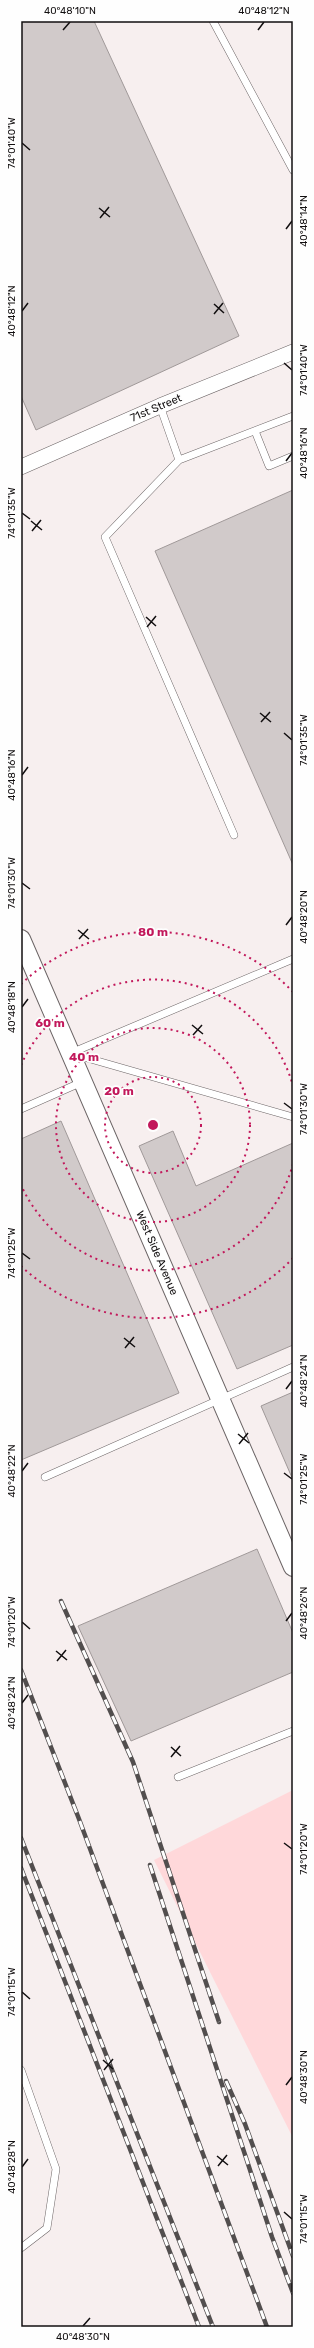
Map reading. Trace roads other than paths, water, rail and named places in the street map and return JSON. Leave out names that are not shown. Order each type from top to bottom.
[{"type":"street","name":"71st Street","points":[[21,467],[160,406],[293,352]]},
{"type":"street","name":"West Side Avenue","points":[[21,939],[293,1567]]},
{"type":"lane","points":[[213,21],[293,170]]},
{"type":"lane","points":[[160,406],[179,460]]},
{"type":"lane","points":[[234,835],[105,537],[179,460],[293,416]]},
{"type":"lane","points":[[255,431],[269,466],[293,456]]},
{"type":"lane","points":[[70,1053],[293,959]]},
{"type":"lane","points":[[70,1053],[293,1117]]},
{"type":"lane","points":[[21,1109],[83,1082]]},
{"type":"lane","points":[[45,1477],[293,1366]]},
{"type":"lane","points":[[178,1777],[293,1731]]},
{"type":"lane","points":[[21,2070],[56,2169],[47,2228],[21,2248]]},
{"type":"railway","points":[[61,1601],[133,1762],[219,2022]]},
{"type":"railway","points":[[21,1670],[79,1819],[267,2327]]},
{"type":"railway","points":[[21,1838],[213,2327]]},
{"type":"railway","points":[[150,1865],[272,2237],[293,2293]]},
{"type":"railway","points":[[21,1868],[199,2327]]},
{"type":"railway","points":[[226,2081],[245,2124],[293,2256]]}]
